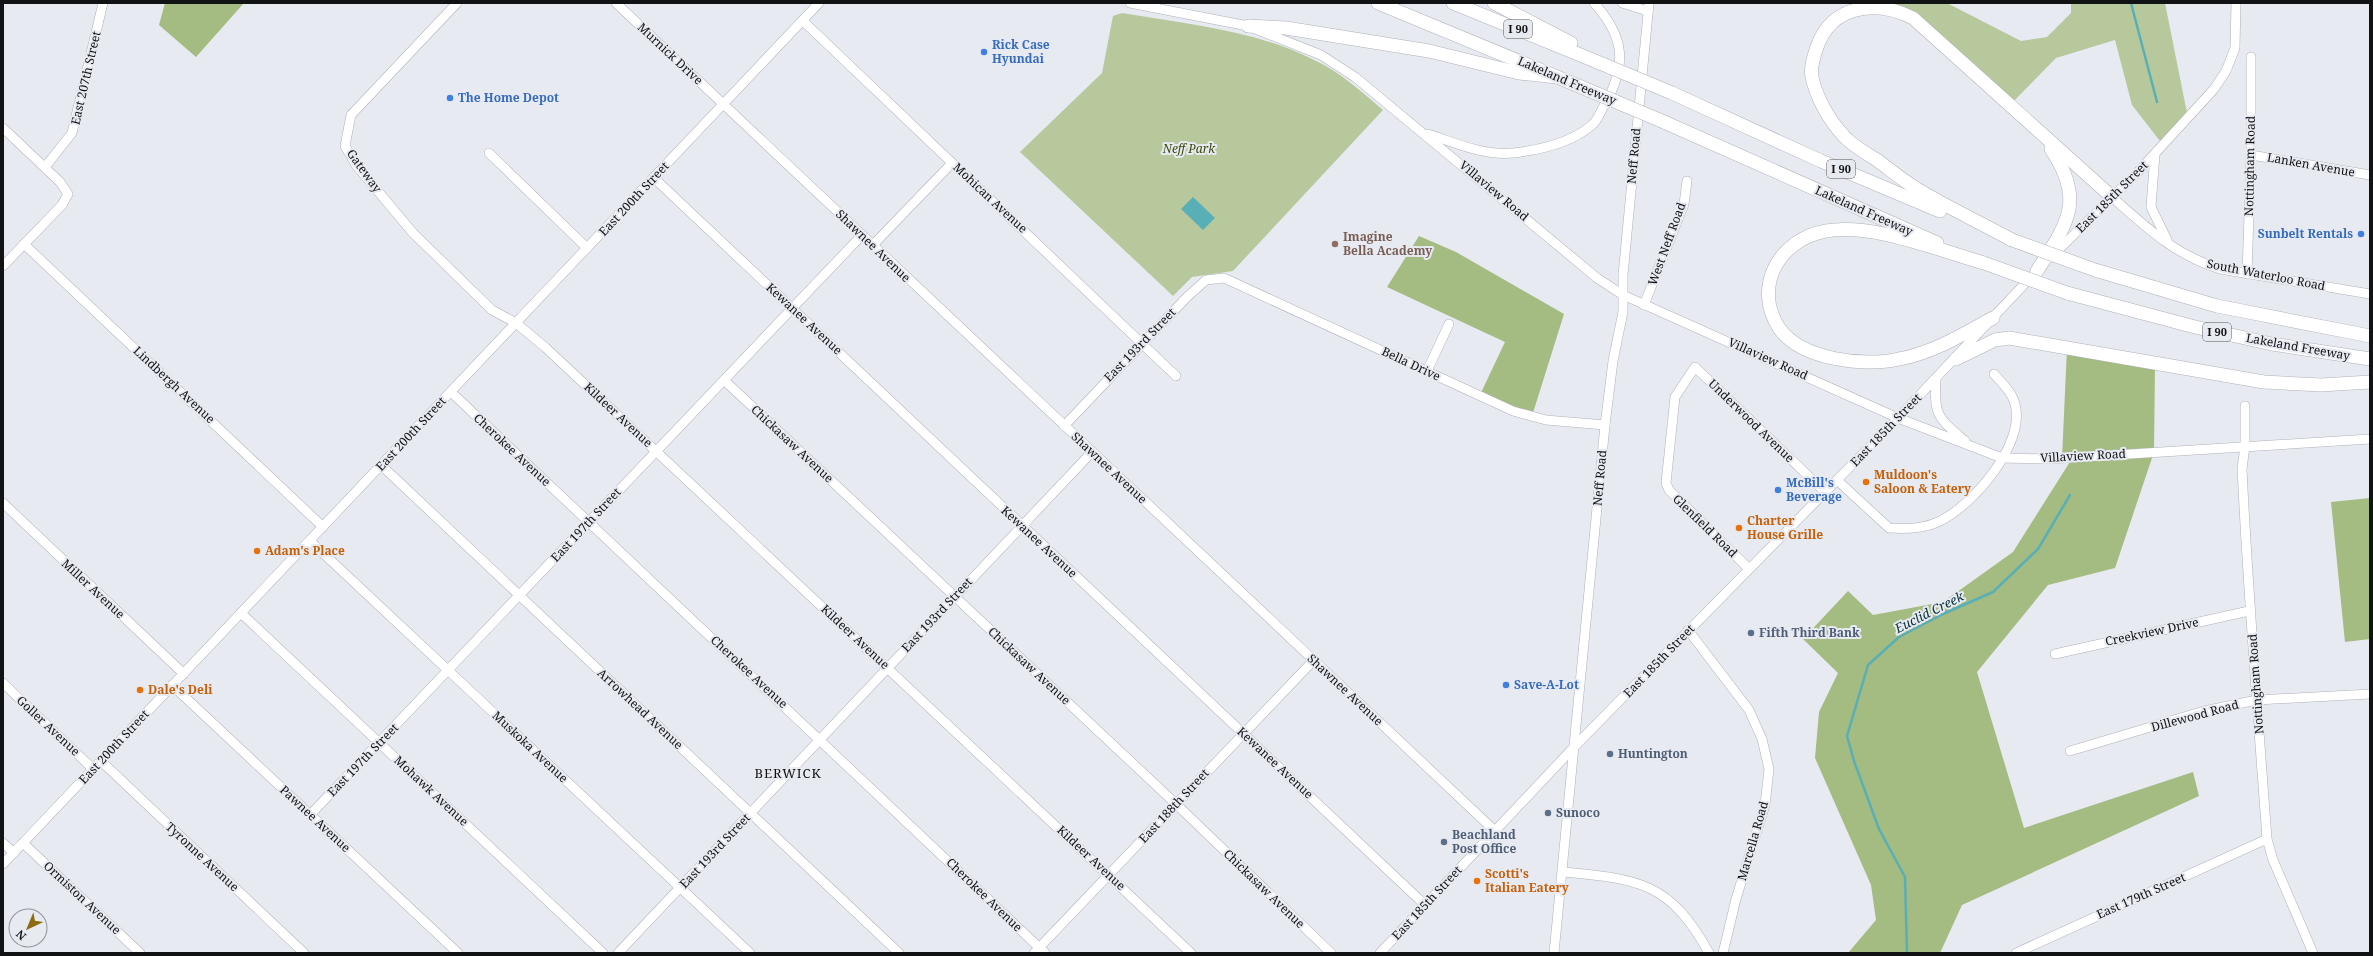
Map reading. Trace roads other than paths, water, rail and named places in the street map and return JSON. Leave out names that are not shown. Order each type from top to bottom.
[{"type":"highway","name":"Lakeland Freeway","points":[[1378,3],[1664,122],[1984,264],[2067,293],[2187,325],[2264,343],[2370,359]]},
{"type":"highway","name":"I 90","points":[[1453,3],[1584,53]]},
{"type":"highway","points":[[1494,3],[1584,53]]},
{"type":"highway","points":[[2012,240],[1922,193],[1843,136],[1826,111],[1812,76],[1813,58],[1819,41],[1829,27],[1846,14],[1870,7],[1883,7],[1897,10],[1912,18],[2112,197]]},
{"type":"highway","points":[[1248,26],[1286,28],[1429,51],[1519,74],[1557,77]]},
{"type":"highway","name":"Lakeland Freeway","points":[[1584,53],[1821,161],[2012,240],[2095,270],[2217,306],[2370,336]]},
{"type":"highway","points":[[2037,271],[2063,230],[2070,204],[2070,188],[2064,169],[2041,134]]},
{"type":"highway","points":[[1984,264],[1867,230],[1826,231],[1801,239],[1781,255],[1770,277],[1768,297],[1772,313],[1780,328],[1792,341],[1810,351],[1835,358],[1866,362],[1899,360],[1937,348],[1993,318]]},
{"type":"highway","points":[[1956,359],[1995,340],[2009,338],[2264,382],[2321,385],[2370,382]]},
{"type":"street","name":"East 207th Street","points":[[45,167],[72,133],[103,3]]},
{"type":"street","name":"Gateway","points":[[457,3],[351,115],[345,146],[356,165],[412,233],[492,310],[516,323]]},
{"type":"street","name":"Murnick Drive","points":[[616,3],[724,104]]},
{"type":"street","name":"East 200th Street","points":[[3,864],[819,3]]},
{"type":"street","name":"Villaview Road","points":[[1130,3],[1248,26],[1321,55],[1356,77],[1596,278],[1623,294],[1644,305],[1706,331],[1898,418],[2002,458],[2050,459],[2370,439]]},
{"type":"street","points":[[1421,132],[1472,149],[1511,153],[1546,148],[1578,135],[1593,124],[1611,94],[1621,67],[1614,30],[1594,3]]},
{"type":"street","points":[[1622,3],[1648,7]]},
{"type":"street","name":"East 185th Street","points":[[1380,953],[1575,746],[1688,630],[1826,493],[1956,359],[2037,271],[2155,154],[2214,89],[2226,71],[2235,48],[2236,5]]},
{"type":"street","name":"Neff Road","points":[[1554,953],[1605,426],[1613,361],[1623,312],[1623,275],[1648,7]]},
{"type":"street","name":"Mohican Avenue","points":[[803,21],[1143,342],[1176,376]]},
{"type":"street","name":"Nottingham Road","points":[[2247,274],[2251,155],[2251,57]]},
{"type":"street","name":"Shawnee Avenue","points":[[724,104],[872,246],[1495,831]]},
{"type":"street","points":[[3,128],[45,167],[68,194],[62,205],[3,266]]},
{"type":"street","points":[[489,153],[587,248]]},
{"type":"street","points":[[2155,154],[2151,207],[2162,233],[2174,249]]},
{"type":"street","name":"Lanken Avenue","points":[[2251,155],[2370,175]]},
{"type":"street","points":[[872,246],[952,163]]},
{"type":"street","name":"Kewanee Avenue","points":[[654,178],[1425,905]]},
{"type":"street","name":"West Neff Road","points":[[1644,305],[1684,204],[1687,181]]},
{"type":"street","name":"South Waterloo Road","points":[[2112,197],[2174,249],[2205,265],[2247,274],[2370,294]]},
{"type":"street","name":"East 197th Street","points":[[310,815],[449,671],[862,235]]},
{"type":"street","name":"Lindbergh Avenue","points":[[24,244],[323,527]]},
{"type":"street","name":"East 193rd Street","points":[[1064,426],[1143,342],[1206,280],[1224,278]]},
{"type":"street","name":"Bella Drive","points":[[1224,278],[1513,411],[1546,420],[1605,426]]},
{"type":"street","name":"Kildeer Avenue","points":[[516,323],[546,348],[657,451],[1191,953]]},
{"type":"street","points":[[1427,371],[1450,324]]},
{"type":"street","name":"Underwood Avenue","points":[[1695,367],[1826,493]]},
{"type":"street","name":"Glenfield Road","points":[[1695,367],[1675,397],[1666,482],[1669,490],[1749,569]]},
{"type":"street","points":[[1837,480],[1889,528],[1922,527],[1940,521],[1976,496],[2002,458],[2016,423],[2015,404],[2008,389],[1994,374]]},
{"type":"street","points":[[1936,379],[1934,404],[1937,414],[1944,423],[1970,446]]},
{"type":"street","name":"Chickasaw Avenue","points":[[725,380],[1176,804],[1331,953]]},
{"type":"street","name":"Cherokee Avenue","points":[[451,392],[588,523],[821,739],[1039,951]]},
{"type":"street","name":"Nottingham Road","points":[[2245,406],[2245,446],[2242,469],[2249,610],[2255,657],[2266,839],[2273,860],[2313,953]]},
{"type":"street","name":"East 193rd Street","points":[[618,953],[1021,525],[1092,452]]},
{"type":"street","name":"Arrowhead Avenue","points":[[381,465],[899,953]]},
{"type":"street","name":"Miller Avenue","points":[[3,503],[184,674]]},
{"type":"street","name":"Muskoka Avenue","points":[[310,541],[750,953]]},
{"type":"street","name":"Creekview Drive","points":[[2055,654],[2249,610]]},
{"type":"street","name":"Mohawk Avenue","points":[[242,613],[603,953]]},
{"type":"street","name":"Marcella Road","points":[[1688,630],[1749,710],[1762,740],[1769,770],[1765,804],[1736,899],[1723,953]]},
{"type":"street","name":"East 188th Street","points":[[1039,951],[1243,733],[1314,660]]},
{"type":"street","name":"Goller Avenue","points":[[3,684],[93,769]]},
{"type":"street","name":"Pawnee Avenue","points":[[172,685],[458,953]]},
{"type":"street","name":"Dillewood Road","points":[[2070,752],[2204,711],[2257,700],[2370,694]]},
{"type":"street","name":"Tyronne Avenue","points":[[101,761],[304,953]]},
{"type":"street","name":"East 179th Street","points":[[2016,953],[2266,839]]},
{"type":"street","points":[[3,843],[14,853]]},
{"type":"street","name":"Ormiston Avenue","points":[[23,843],[140,953]]},
{"type":"street","points":[[1563,872],[1620,877],[1647,886],[1669,900],[1684,914],[1709,953]]},
{"type":"water","points":[[1193,197],[1215,218],[1203,230],[1181,209]]},
{"type":"waterway","name":"Euclid Creek","points":[[2131,3],[2157,102]]},
{"type":"waterway","name":"Euclid Creek","points":[[1907,953],[1905,877],[1879,829],[1854,761],[1847,736],[1868,665],[1899,637],[1943,614],[1993,592],[2038,549],[2070,495]]},
{"type":"place","name":"Rick Case Hyundai","points":[[984,52]]},
{"type":"place","name":"The Home Depot","points":[[450,98]]},
{"type":"place","name":"Sunbelt Rentals","points":[[2361,234]]},
{"type":"place","name":"Imagine Bella Academy","points":[[1335,244]]},
{"type":"place","name":"Muldoon's Saloon & Eatery","points":[[1866,482]]},
{"type":"place","name":"McBill's Beverage","points":[[1778,490]]},
{"type":"place","name":"Charter House Grille","points":[[1739,528]]},
{"type":"place","name":"Adam's Place","points":[[257,551]]},
{"type":"place","name":"Fifth Third Bank","points":[[1751,633]]},
{"type":"place","name":"Save-A-Lot","points":[[1506,685]]},
{"type":"place","name":"Dale's Deli","points":[[140,690]]},
{"type":"place","name":"Huntington","points":[[1610,754]]},
{"type":"place","name":"Sunoco","points":[[1548,813]]},
{"type":"place","name":"Beachland Post Office","points":[[1444,842]]},
{"type":"place","name":"Scotti's Italian Eatery","points":[[1477,881]]},
{"type":"district","name":"BERWICK","points":[[788,773]]},
{"type":"park label","name":"Neff Park","points":[[1189,149]]}]
